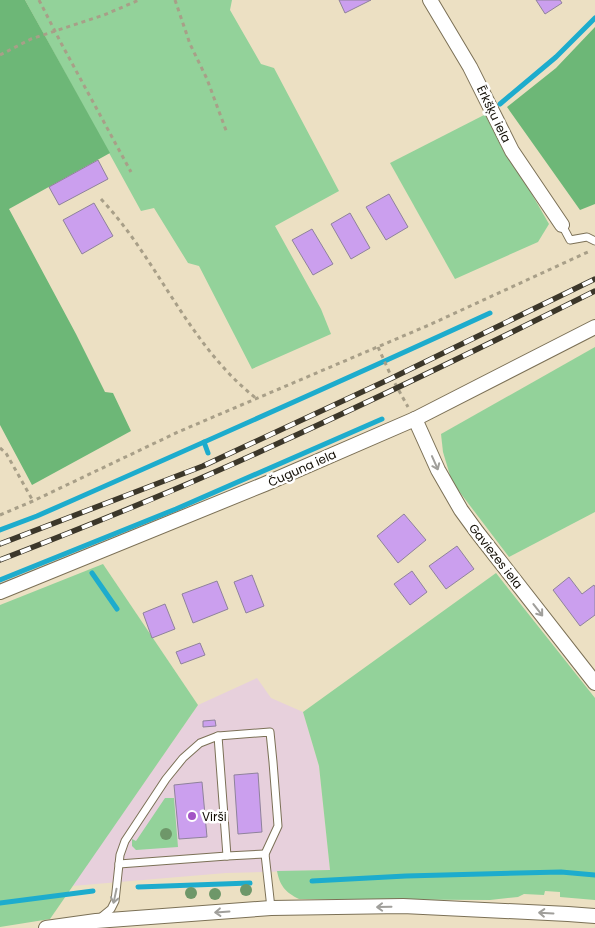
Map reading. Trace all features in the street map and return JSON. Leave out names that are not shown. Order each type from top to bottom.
[{"type":"street","name":"Ērkšķu iela","points":[[430,0],[470,66],[512,151],[562,225]]},
{"type":"street","name":"Čuguna iela","points":[[0,592],[266,484],[415,419],[595,327]]},
{"type":"street","name":"Gaviezes iela","points":[[415,419],[438,470],[461,510],[595,684]]},
{"type":"street","points":[[46,928],[96,922],[271,908],[403,906],[595,916]]},
{"type":"lane","points":[[562,225],[570,240],[587,237],[595,241]]},
{"type":"lane","points":[[96,922],[111,909],[115,900],[120,855],[125,842],[182,758],[200,743],[218,736],[270,732],[278,826],[264,854],[271,908]]},
{"type":"lane","points":[[218,736],[227,856]]},
{"type":"lane","points":[[120,864],[264,854]]},
{"type":"path","points":[[39,0],[131,172]]},
{"type":"path","points":[[0,55],[31,38],[104,14],[139,0]]},
{"type":"path","points":[[175,0],[190,44],[207,79],[227,134]]},
{"type":"path","points":[[101,198],[136,242],[184,317],[209,351],[232,378],[256,399]]},
{"type":"path","points":[[0,514],[33,501],[178,432],[378,347],[595,249]]},
{"type":"path","points":[[378,347],[392,378],[415,419]]},
{"type":"path","points":[[0,448],[6,453],[33,501]]},
{"type":"shaded area","points":[[257,678],[271,698],[303,712],[319,766],[330,870],[226,873],[72,886],[198,705]]},
{"type":"green space","points":[[0,0],[25,0],[110,153],[9,209],[105,392],[113,393],[131,431],[32,485],[0,425]]},
{"type":"green space","points":[[25,0],[232,0],[230,10],[261,64],[274,68],[339,191],[275,226],[321,309],[331,334],[252,369],[199,266],[188,263],[154,208],[141,211]]},
{"type":"green space","points":[[595,27],[595,204],[580,210],[507,107],[556,68]]},
{"type":"green space","points":[[486,114],[549,224],[538,242],[455,279],[390,163]]},
{"type":"green space","points":[[595,347],[595,512],[509,557],[452,482],[443,452],[441,434]]},
{"type":"green space","points":[[103,564],[198,705],[50,919],[0,927],[0,605]]},
{"type":"green space","points":[[496,573],[595,698],[595,900],[560,897],[560,892],[545,891],[544,895],[524,894],[518,897],[490,900],[299,899],[294,896],[284,888],[277,871],[330,870],[319,766],[303,712]]},
{"type":"green space","points":[[165,798],[174,798],[178,847],[136,850],[132,846],[132,839],[136,841]]},
{"type":"building","points":[[339,0],[371,0],[345,13]]},
{"type":"building","points":[[536,0],[560,0],[562,3],[545,14]]},
{"type":"building","points":[[98,160],[108,179],[59,205],[49,187]]},
{"type":"building","points":[[389,194],[408,227],[386,240],[366,207]]},
{"type":"building","points":[[94,203],[113,236],[82,254],[63,220]]},
{"type":"building","points":[[350,213],[370,248],[351,259],[331,224]]},
{"type":"building","points":[[312,229],[333,264],[313,275],[292,240]]},
{"type":"building","points":[[404,514],[426,540],[398,563],[377,536]]},
{"type":"building","points":[[457,546],[474,569],[446,589],[429,566]]},
{"type":"building","points":[[412,571],[427,592],[410,605],[394,584]]},
{"type":"building","points":[[252,575],[264,606],[246,613],[234,582]]},
{"type":"building","points":[[569,577],[582,594],[594,585],[595,587],[595,615],[580,626],[553,590]]},
{"type":"building","points":[[217,581],[228,609],[193,623],[182,594]]},
{"type":"building","points":[[165,604],[175,629],[152,638],[143,613]]},
{"type":"building","points":[[200,643],[205,655],[181,664],[176,652]]},
{"type":"building","points":[[215,720],[216,726],[203,727],[203,721]]},
{"type":"building","points":[[258,773],[262,832],[238,834],[234,775]]},
{"type":"building","points":[[202,782],[207,837],[179,839],[174,785]]},
{"type":"waterway","points":[[500,104],[556,57],[595,18]]},
{"type":"waterway","points":[[0,530],[37,516],[151,466],[490,313]]},
{"type":"waterway","points":[[0,580],[176,509],[382,419]]},
{"type":"waterway","points":[[204,442],[208,453]]},
{"type":"waterway","points":[[92,573],[117,609]]},
{"type":"waterway","points":[[312,881],[406,876],[561,872],[595,875]]},
{"type":"waterway","points":[[138,887],[250,883]]},
{"type":"waterway","points":[[0,903],[93,891]]},
{"type":"railway","points":[[0,544],[203,466],[392,378],[595,279]]},
{"type":"railway","points":[[0,560],[202,478],[391,391],[595,291]]},
{"type":"place","name":"Virši","points":[[192,816]]}]
